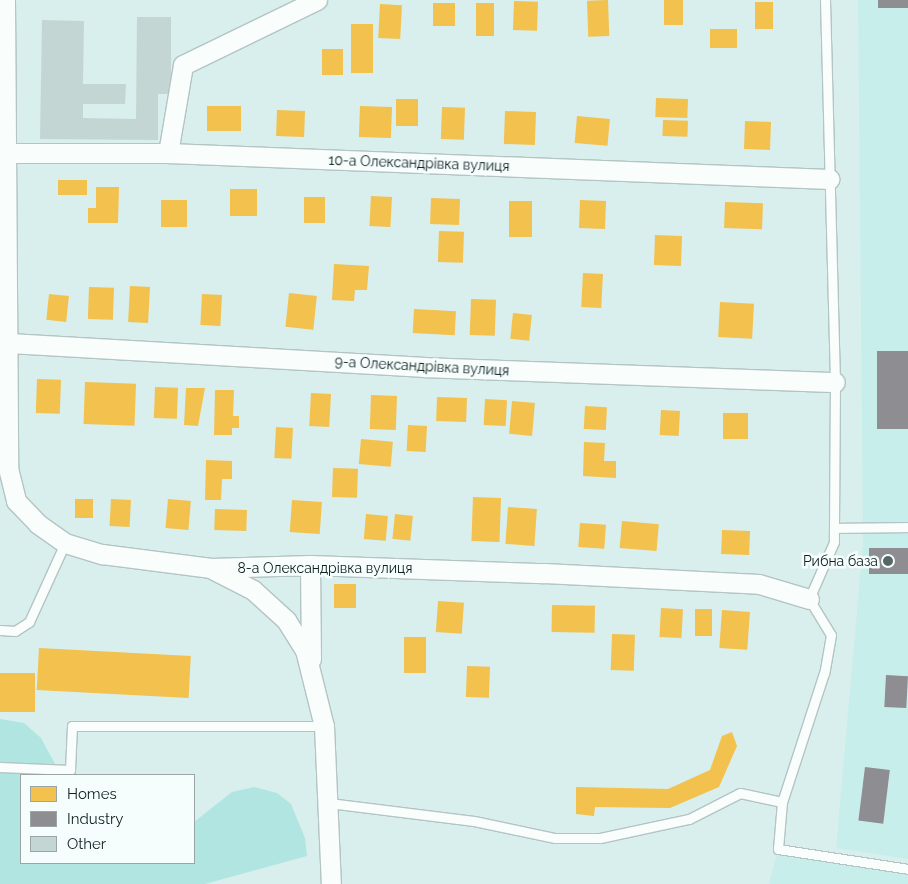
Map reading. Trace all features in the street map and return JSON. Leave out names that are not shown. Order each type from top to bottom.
[{"type":"street","points":[[168,153],[183,65],[317,0]]},
{"type":"street","name":"8-а Олександрівка вулиця","points":[[4,9],[10,342],[8,468],[16,501],[65,543],[102,554],[211,568],[310,566],[759,584],[809,599]]},
{"type":"street","name":"10-а Олександрівка вулиця","points":[[8,153],[168,153],[829,179]]},
{"type":"street","name":"9-а Олександрівка вулиця","points":[[10,342],[424,367],[835,382]]},
{"type":"street","points":[[310,566],[311,676]]},
{"type":"street","points":[[211,568],[253,590],[286,620],[305,650],[324,726],[329,803],[331,884]]},
{"type":"lane","points":[[825,0],[835,382],[834,542],[809,599],[831,635],[824,673],[782,802],[778,849],[908,869]]},
{"type":"lane","points":[[834,528],[908,527]]},
{"type":"lane","points":[[0,630],[15,631],[29,622],[65,543]]},
{"type":"lane","points":[[0,767],[70,770],[72,726],[324,726]]},
{"type":"lane","points":[[329,803],[573,838],[600,838],[689,819],[740,793],[782,802]]},
{"type":"shaded area","points":[[858,0],[908,0],[908,859],[836,848],[863,543]]},
{"type":"shaded area","points":[[0,719],[24,723],[41,738],[60,774],[20,774],[20,864],[195,864],[195,821],[232,792],[254,787],[277,793],[291,804],[305,838],[307,856],[205,884],[0,884]]},
{"type":"shaded area","points":[[778,849],[908,871],[908,884],[769,884]]},
{"type":"building: Homes","points":[[608,0],[609,36],[588,37],[587,1]]},
{"type":"building: Homes","points":[[664,0],[683,0],[683,25],[664,25]]},
{"type":"building: Homes","points":[[514,1],[538,2],[537,31],[513,30]]},
{"type":"building: Homes","points":[[755,2],[773,2],[773,29],[755,29]]},
{"type":"building: Homes","points":[[433,3],[455,3],[455,26],[433,26]]},
{"type":"building: Homes","points":[[476,3],[494,3],[494,36],[476,36]]},
{"type":"building: Homes","points":[[380,4],[402,5],[400,39],[378,38]]},
{"type":"building: Homes","points":[[351,24],[373,24],[373,73],[351,73]]},
{"type":"building: Homes","points":[[710,29],[737,29],[737,48],[710,48]]},
{"type":"building: Homes","points":[[322,49],[343,49],[343,75],[322,75]]},
{"type":"building: Homes","points":[[656,98],[688,99],[687,118],[655,117]]},
{"type":"building: Homes","points":[[396,99],[418,99],[418,126],[396,126]]},
{"type":"building: Homes","points":[[207,106],[241,106],[241,131],[207,131]]},
{"type":"building: Homes","points":[[360,106],[392,107],[391,138],[359,137]]},
{"type":"building: Homes","points":[[442,107],[465,108],[464,140],[441,139]]},
{"type":"building: Homes","points":[[277,110],[305,111],[304,137],[276,136]]},
{"type":"building: Homes","points":[[505,111],[536,112],[535,145],[504,144]]},
{"type":"building: Homes","points":[[577,116],[610,119],[608,146],[575,143]]},
{"type":"building: Homes","points":[[663,120],[688,121],[687,137],[662,136]]},
{"type":"building: Homes","points":[[745,121],[771,122],[770,150],[744,149]]},
{"type":"building: Homes","points":[[58,180],[87,180],[87,195],[58,195]]},
{"type":"building: Homes","points":[[96,187],[119,187],[118,223],[88,223],[88,208],[96,208]]},
{"type":"building: Homes","points":[[230,189],[257,189],[257,216],[230,216]]},
{"type":"building: Homes","points":[[371,196],[392,197],[390,227],[369,226]]},
{"type":"building: Homes","points":[[304,197],[325,197],[325,223],[304,223]]},
{"type":"building: Homes","points":[[431,198],[460,199],[459,225],[430,224]]},
{"type":"building: Homes","points":[[161,200],[187,200],[187,227],[161,227]]},
{"type":"building: Homes","points":[[580,200],[606,201],[605,229],[579,228]]},
{"type":"building: Homes","points":[[509,201],[532,201],[532,237],[509,237]]},
{"type":"building: Homes","points":[[725,202],[763,203],[762,229],[724,228]]},
{"type":"building: Homes","points":[[439,231],[464,232],[463,263],[438,262]]},
{"type":"building: Homes","points":[[655,235],[682,236],[681,266],[654,265]]},
{"type":"building: Homes","points":[[334,264],[369,266],[367,290],[355,290],[354,301],[332,300]]},
{"type":"building: Homes","points":[[583,273],[603,274],[601,308],[581,307]]},
{"type":"building: Homes","points":[[130,286],[150,287],[148,323],[128,322]]},
{"type":"building: Homes","points":[[89,287],[114,288],[113,320],[88,319]]},
{"type":"building: Homes","points":[[289,293],[317,296],[313,330],[285,327]]},
{"type":"building: Homes","points":[[49,294],[69,296],[66,322],[46,320]]},
{"type":"building: Homes","points":[[202,294],[222,295],[220,326],[200,325]]},
{"type":"building: Homes","points":[[471,299],[496,300],[495,336],[470,335]]},
{"type":"building: Homes","points":[[720,302],[754,304],[752,339],[718,337]]},
{"type":"building: Homes","points":[[414,309],[456,311],[455,335],[413,333]]},
{"type":"building: Homes","points":[[513,313],[532,315],[529,341],[510,339]]},
{"type":"building: Homes","points":[[37,379],[61,380],[60,414],[36,413]]},
{"type":"building: Homes","points":[[85,382],[136,384],[135,426],[84,424]]},
{"type":"building: Homes","points":[[155,387],[178,388],[177,419],[154,418]]},
{"type":"building: Homes","points":[[186,388],[205,388],[198,426],[184,425]]},
{"type":"building: Homes","points":[[215,390],[234,390],[233,416],[239,416],[239,428],[232,428],[232,435],[214,435]]},
{"type":"building: Homes","points":[[311,393],[331,394],[329,427],[309,426]]},
{"type":"building: Homes","points":[[371,395],[397,396],[396,430],[370,429]]},
{"type":"building: Homes","points":[[437,397],[467,398],[466,422],[436,421]]},
{"type":"building: Homes","points":[[485,399],[507,400],[506,426],[484,425]]},
{"type":"building: Homes","points":[[512,401],[535,403],[532,436],[509,434]]},
{"type":"building: Homes","points":[[585,406],[607,407],[606,430],[584,429]]},
{"type":"building: Homes","points":[[661,410],[680,411],[679,436],[660,435]]},
{"type":"building: Homes","points":[[723,413],[748,413],[748,439],[723,439]]},
{"type":"building: Homes","points":[[408,425],[427,426],[426,452],[407,451]]},
{"type":"building: Homes","points":[[276,427],[293,428],[291,459],[274,458]]},
{"type":"building: Homes","points":[[361,439],[393,442],[391,467],[359,464]]},
{"type":"building: Homes","points":[[584,442],[605,443],[604,461],[616,461],[616,478],[583,476]]},
{"type":"building: Homes","points":[[206,460],[232,461],[232,479],[222,479],[221,500],[205,500]]},
{"type":"building: Homes","points":[[333,468],[358,469],[357,498],[332,497]]},
{"type":"building: Homes","points":[[473,497],[501,498],[499,542],[471,541]]},
{"type":"building: Homes","points":[[75,499],[93,499],[93,518],[75,518]]},
{"type":"building: Homes","points":[[111,499],[131,500],[130,527],[110,526]]},
{"type":"building: Homes","points":[[168,499],[191,501],[188,530],[165,528]]},
{"type":"building: Homes","points":[[292,500],[322,502],[320,534],[290,532]]},
{"type":"building: Homes","points":[[508,507],[537,509],[534,546],[505,544]]},
{"type":"building: Homes","points":[[215,509],[247,510],[246,531],[214,530]]},
{"type":"building: Homes","points":[[366,514],[388,516],[386,541],[364,539]]},
{"type":"building: Homes","points":[[395,514],[413,516],[410,541],[392,539]]},
{"type":"building: Homes","points":[[622,521],[659,524],[657,551],[620,548]]},
{"type":"building: Homes","points":[[580,523],[606,525],[604,549],[578,547]]},
{"type":"building: Homes","points":[[722,530],[750,531],[749,555],[721,554]]},
{"type":"building: Homes","points":[[334,584],[356,584],[356,608],[334,608]]},
{"type":"building: Homes","points":[[438,601],[464,603],[462,634],[436,632]]},
{"type":"building: Homes","points":[[552,605],[595,606],[595,633],[552,632]]},
{"type":"building: Homes","points":[[661,608],[683,609],[681,638],[659,637]]},
{"type":"building: Homes","points":[[695,609],[712,609],[712,636],[695,636]]},
{"type":"building: Homes","points":[[722,610],[750,612],[747,650],[719,648]]},
{"type":"building: Homes","points":[[612,634],[635,635],[634,671],[611,670]]},
{"type":"building: Homes","points":[[404,637],[426,637],[426,673],[404,673]]},
{"type":"building: Homes","points":[[39,648],[191,656],[189,698],[37,690]]},
{"type":"building: Homes","points":[[467,666],[490,667],[489,698],[466,697]]},
{"type":"building: Homes","points":[[0,673],[35,673],[35,712],[0,712]]},
{"type":"building: Homes","points":[[732,732],[737,746],[719,787],[670,808],[595,807],[594,816],[576,814],[576,787],[668,789],[710,770],[722,736]]},
{"type":"building: Industry","points":[[878,0],[908,0],[908,8],[878,8]]},
{"type":"building: Industry","points":[[877,351],[908,351],[908,429],[877,429]]},
{"type":"building: Industry","name":"Рибна база","points":[[869,548],[908,548],[908,574],[869,574]]},
{"type":"building: Industry","points":[[886,675],[908,676],[906,708],[884,707]]},
{"type":"building: Industry","points":[[865,767],[890,770],[883,824],[858,821]]},
{"type":"building: Other","points":[[137,17],[171,17],[171,94],[158,94],[158,140],[40,139],[42,20],[84,21],[83,84],[126,84],[125,104],[83,104],[83,118],[136,119]]},
{"type":"place","name":"Рибна база","points":[[888,561]]}]
